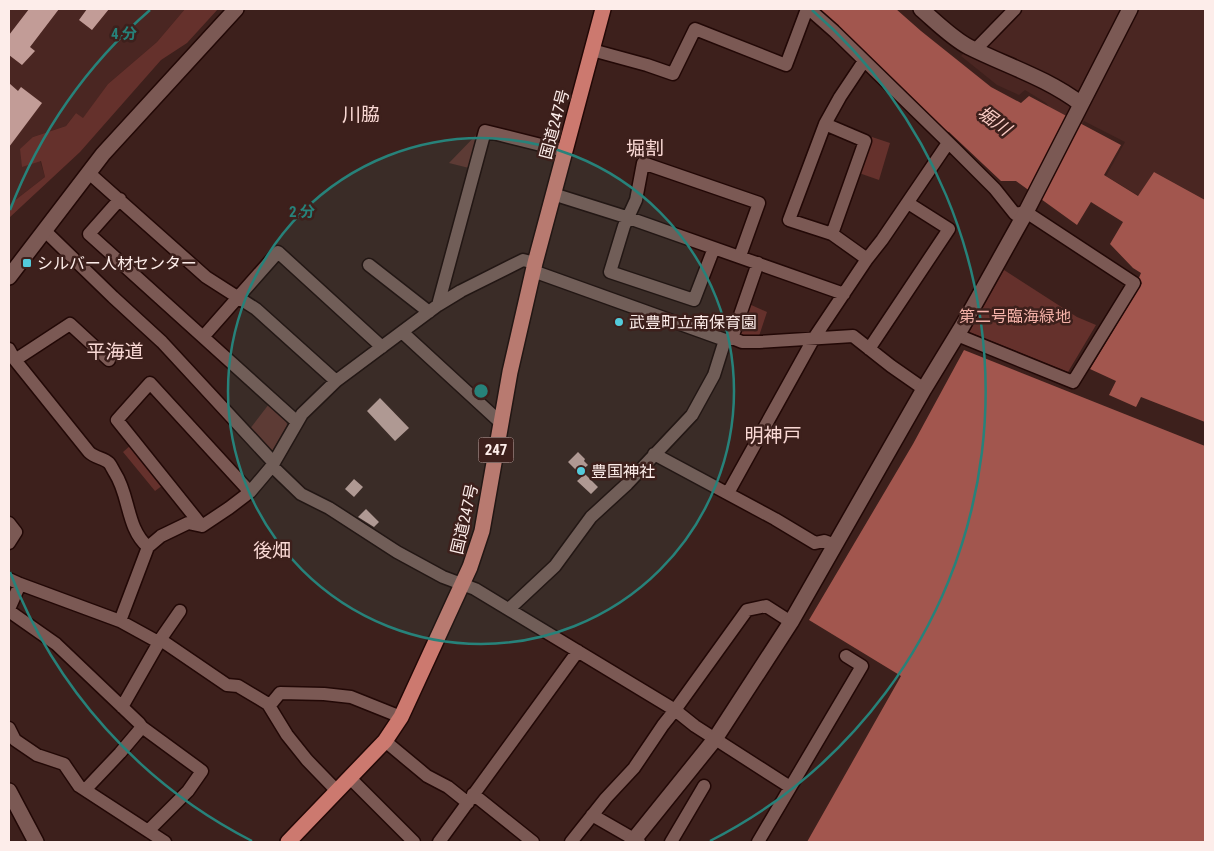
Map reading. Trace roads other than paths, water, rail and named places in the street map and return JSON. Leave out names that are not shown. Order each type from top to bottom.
[{"type":"highway","name":"国道247号","points":[[288,842],[385,742],[401,717],[473,559],[482,531],[501,422],[534,267],[603,9]]},
{"type":"street","points":[[9,276],[103,154],[236,9]]},
{"type":"street","points":[[592,50],[673,74],[696,29],[786,65],[808,9],[996,189],[1015,214],[1026,212],[1134,283],[1073,382],[957,336]]},
{"type":"street","points":[[921,9],[969,47],[1035,76],[1066,92],[1081,104]]},
{"type":"street","points":[[976,49],[1016,9]]},
{"type":"street","points":[[592,816],[635,841],[715,739],[791,622],[834,544],[957,336],[1026,212],[1130,9]]},
{"type":"street","points":[[864,61],[824,124],[789,220],[832,234],[867,259]]},
{"type":"street","points":[[824,124],[865,141],[832,234]]},
{"type":"street","points":[[433,309],[485,131],[565,151]]},
{"type":"street","points":[[728,493],[814,338],[948,143]]},
{"type":"street","points":[[714,248],[694,300],[610,272],[624,226],[636,200],[643,162],[759,203],[740,256]]},
{"type":"street","points":[[89,172],[206,277],[256,309],[336,381]]},
{"type":"street","points":[[553,194],[740,256],[844,294]]},
{"type":"street","points":[[120,199],[89,234],[296,421]]},
{"type":"street","points":[[869,349],[949,228],[908,203]]},
{"type":"street","points":[[44,230],[162,342],[301,494],[329,508],[397,552],[443,577],[475,589],[509,609],[675,710],[683,718],[790,787]]},
{"type":"street","points":[[203,337],[278,252],[382,347]]},
{"type":"street","points":[[120,621],[148,547],[161,536],[188,523],[202,526],[250,492],[273,465],[296,421],[336,381],[433,309],[523,260],[534,267],[729,339],[742,342],[852,336],[924,389]]},
{"type":"street","points":[[509,609],[555,566],[591,517],[627,484],[692,415],[714,375],[758,263]]},
{"type":"street","points":[[369,265],[433,309]]},
{"type":"street","points":[[109,360],[70,324],[12,354],[88,452],[109,462],[121,482],[138,537],[148,547]]},
{"type":"street","points":[[402,332],[501,422]]},
{"type":"street","points":[[202,526],[117,420],[150,383],[250,492]]},
{"type":"street","points":[[654,454],[728,493],[815,543],[824,541],[834,544]]},
{"type":"street","points":[[9,523],[16,532],[9,544]]},
{"type":"street","points":[[148,831],[188,791],[202,771],[142,727],[56,644],[9,610],[14,582],[120,621],[160,641],[227,685],[238,686],[268,704],[287,735],[307,760],[338,791]]},
{"type":"street","points":[[571,842],[634,768],[747,610],[766,606],[791,622]]},
{"type":"street","points":[[122,707],[160,641],[180,612]]},
{"type":"street","points":[[439,842],[578,651]]},
{"type":"street","points":[[758,842],[862,666],[846,656]]},
{"type":"street","points":[[268,704],[271,704],[280,693],[338,695],[362,700],[401,717]]},
{"type":"street","points":[[84,790],[116,758],[142,727]]},
{"type":"street","points":[[9,728],[14,740],[37,755],[64,764],[79,786],[84,790],[165,842]]},
{"type":"street","points":[[385,742],[427,776],[471,798],[533,842]]},
{"type":"street","points":[[350,778],[414,842]]},
{"type":"street","points":[[671,842],[704,786]]},
{"type":"street","points":[[9,790],[36,842]]},
{"type":"water","name":"堀川","points":[[818,9],[896,9],[991,87],[1021,103],[1029,96],[1121,145],[1104,175],[1138,196],[1154,172],[1205,200],[1205,422],[1141,397],[1136,407],[1109,395],[1116,381],[1090,369],[1142,283],[1138,280],[1141,273],[1133,268],[1110,244],[1123,222],[1091,202],[1077,225],[1016,181],[1001,181],[949,132],[944,131]]},
{"type":"water","points":[[964,350],[1205,446],[1205,842],[807,842],[901,676],[809,620],[913,444]]},
{"type":"place","name":"シルバー人材センター","points":[[27,263]]},
{"type":"place","name":"武豊町立南保育園","points":[[619,322]]},
{"type":"place","name":"豊国神社","points":[[581,471]]},
{"type":"district","name":"川脇","points":[[361,114]]},
{"type":"district","name":"堀割","points":[[645,148]]},
{"type":"district","name":"平海道","points":[[115,351]]},
{"type":"district","name":"明神戸","points":[[773,435]]},
{"type":"district","name":"後畑","points":[[272,550]]},
{"type":"park label","name":"第二号臨海緑地","points":[[1015,316]]}]
